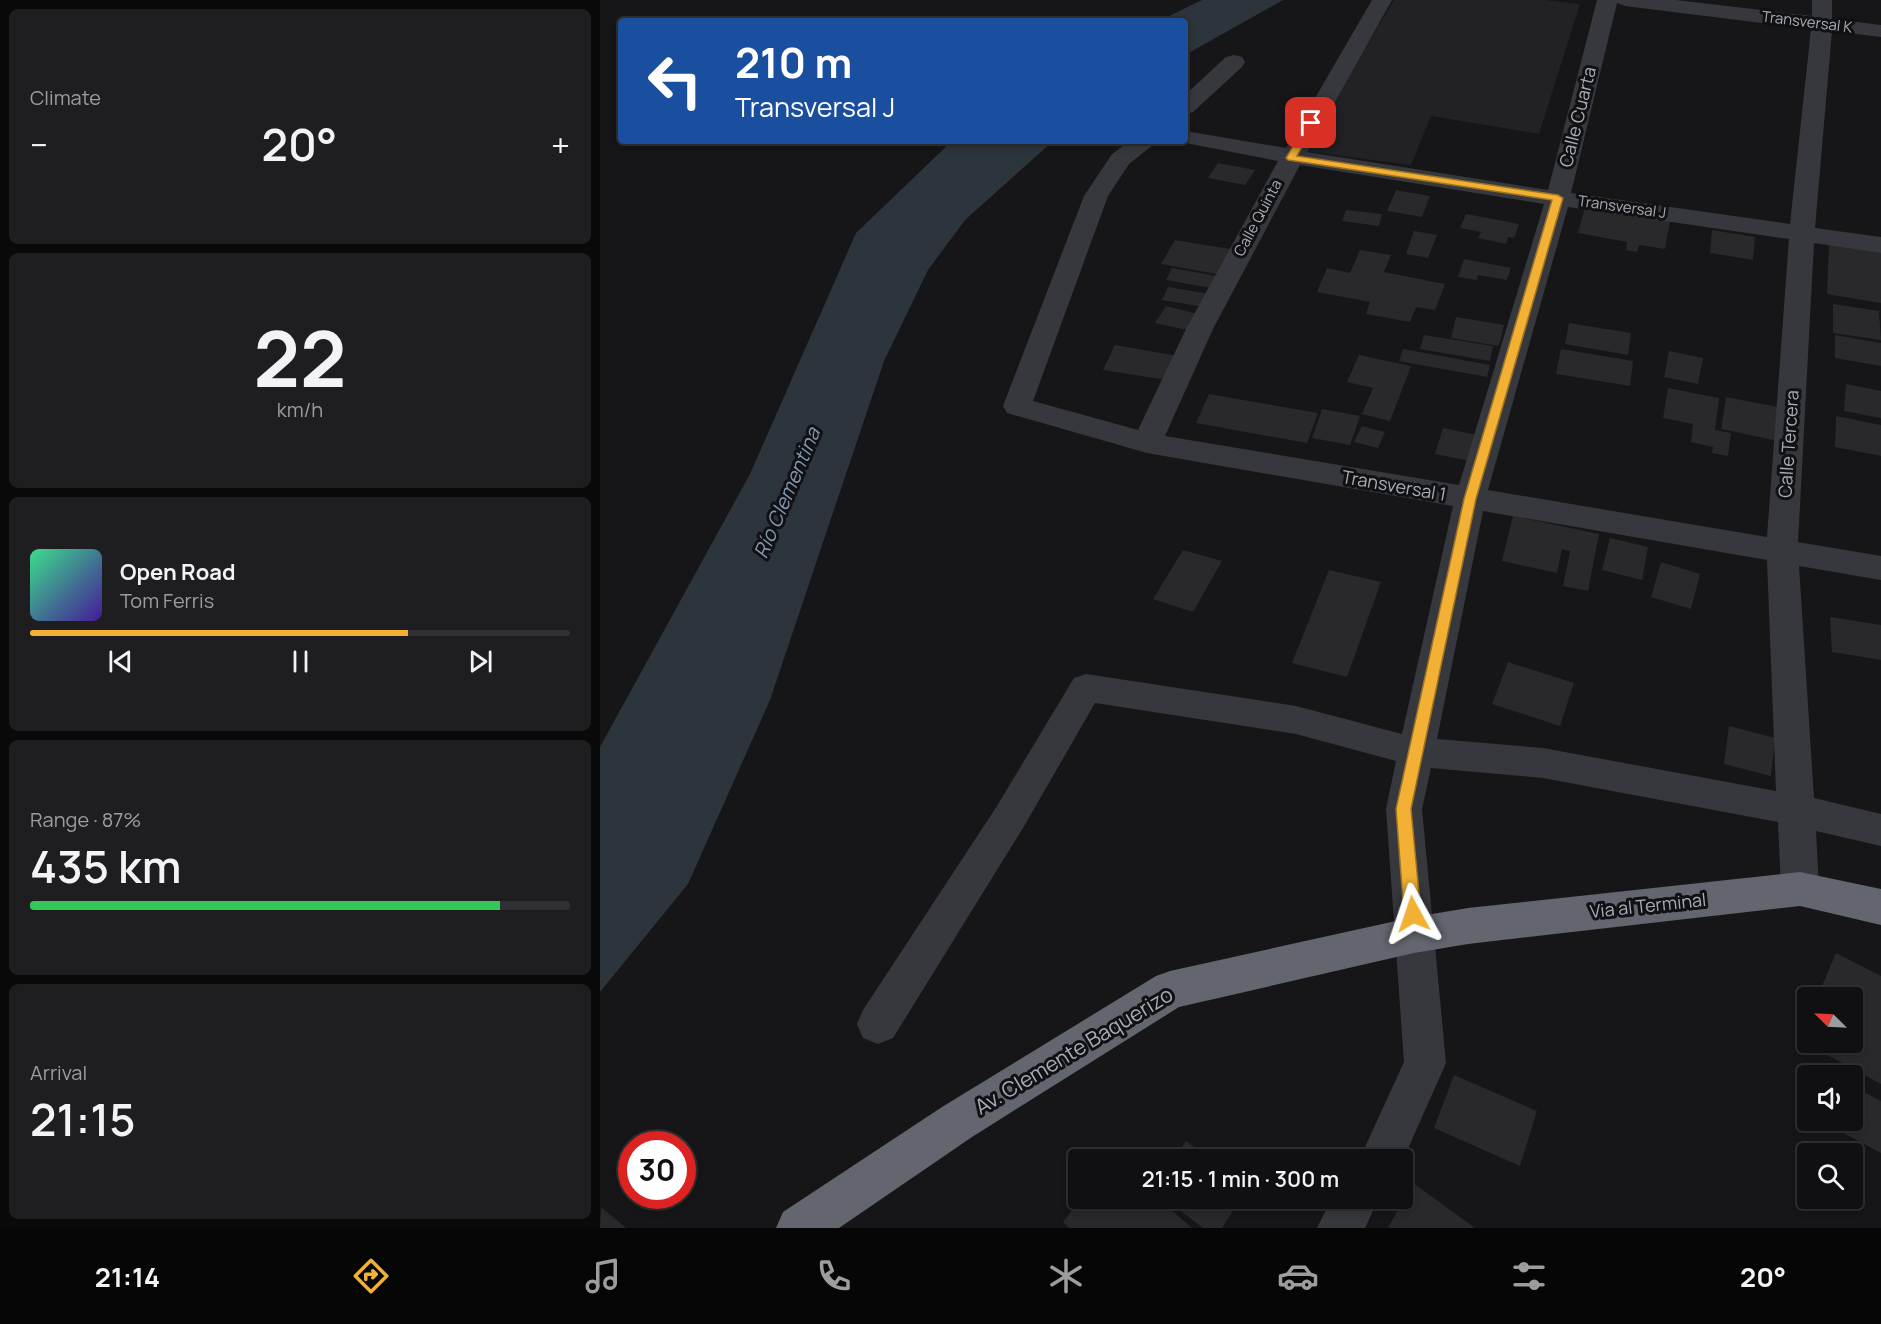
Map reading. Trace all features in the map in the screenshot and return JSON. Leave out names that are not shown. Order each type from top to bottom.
[{"type":"highway","name":"Via al Terminal","points":[[1414,935],[1467,926],[1800,889],[1881,907]]},
{"type":"highway","name":"Av. Clemente Baquerizo","points":[[799,1228],[957,1122],[1170,990],[1414,935]]},
{"type":"street","name":"Calle Quinta","points":[[1147,442],[1177,369],[1291,158],[1382,0]]},
{"type":"street","name":"Calle Cuarta","points":[[1386,1149],[1425,1063],[1404,809],[1470,499],[1558,198],[1607,0]]},
{"type":"street","name":"Transversal K","points":[[1625,0],[1822,12],[1881,31]]},
{"type":"street","name":"Calle Tercera","points":[[1800,889],[1782,551],[1802,233],[1822,12]]},
{"type":"street","points":[[1188,105],[1234,62]]},
{"type":"street","name":"Transversal J","points":[[1188,139],[1291,158],[1881,245]]},
{"type":"street","name":"Transversal 1","points":[[1142,144],[1120,159],[1096,196],[1017,406],[1147,442],[1881,568]]},
{"type":"street","points":[[878,1024],[1010,818],[1086,688],[1296,720],[1416,752],[1543,763],[1796,810],[1881,830]]},
{"type":"street","points":[[1340,1228],[1351,1209]]},
{"type":"shaded area","points":[[1394,0],[1545,0],[1580,4],[1539,134],[1431,116],[1411,165],[1303,151]]},
{"type":"water","points":[[1202,0],[1283,0],[1188,53],[1188,18],[1165,18]]},
{"type":"water","name":"Río Clementina","points":[[949,144],[1050,144],[965,220],[928,270],[884,361],[770,700],[688,884],[600,992],[600,747],[750,474],[856,233]]},
{"type":"building","points":[[1218,163],[1255,170],[1245,185],[1208,178]]},
{"type":"building","points":[[1396,190],[1430,196],[1422,217],[1387,211]]},
{"type":"building","points":[[1585,207],[1670,221],[1665,249],[1639,245],[1637,252],[1626,250],[1627,242],[1578,233]]},
{"type":"building","points":[[1346,210],[1382,214],[1379,226],[1342,221]]},
{"type":"building","points":[[1466,214],[1519,224],[1514,238],[1508,237],[1506,244],[1478,238],[1481,232],[1460,228]]},
{"type":"building","points":[[1712,230],[1755,237],[1753,260],[1710,253]]},
{"type":"building","points":[[1414,231],[1437,235],[1428,258],[1406,254]]},
{"type":"building","points":[[1175,240],[1230,249],[1217,274],[1161,264]]},
{"type":"building","points":[[1829,244],[1881,252],[1881,303],[1827,294]]},
{"type":"building","points":[[1360,250],[1391,255],[1384,272],[1445,284],[1435,310],[1416,307],[1410,322],[1366,314],[1370,302],[1317,292],[1327,268],[1350,273]]},
{"type":"building","points":[[1464,259],[1511,268],[1507,280],[1478,275],[1477,280],[1458,277]]},
{"type":"building","points":[[1172,268],[1216,276],[1211,288],[1166,280]]},
{"type":"building","points":[[1168,287],[1210,294],[1204,307],[1162,300]]},
{"type":"building","points":[[1833,304],[1879,311],[1881,340],[1833,333]]},
{"type":"building","points":[[1166,306],[1202,315],[1192,331],[1155,323]]},
{"type":"building","points":[[1456,317],[1504,325],[1499,346],[1451,338]]},
{"type":"building","points":[[1569,323],[1631,333],[1628,355],[1565,344]]},
{"type":"building","points":[[1424,335],[1493,346],[1490,361],[1420,349]]},
{"type":"building","points":[[1835,335],[1881,343],[1881,366],[1835,358]]},
{"type":"building","points":[[1115,345],[1178,356],[1167,380],[1103,370]]},
{"type":"building","points":[[1403,349],[1490,365],[1487,377],[1399,361]]},
{"type":"building","points":[[1561,349],[1633,361],[1630,386],[1556,374]]},
{"type":"building","points":[[1669,351],[1703,358],[1698,384],[1664,377]]},
{"type":"building","points":[[1359,355],[1411,366],[1390,421],[1362,414],[1373,388],[1347,382]]},
{"type":"building","points":[[1846,384],[1881,391],[1881,418],[1844,411]]},
{"type":"building","points":[[1668,388],[1719,398],[1715,430],[1731,433],[1728,456],[1712,453],[1713,447],[1691,442],[1693,424],[1663,418]]},
{"type":"building","points":[[1209,394],[1318,413],[1307,443],[1196,423]]},
{"type":"building","points":[[1726,397],[1782,408],[1778,441],[1721,429]]},
{"type":"building","points":[[1322,409],[1360,416],[1350,445],[1312,438]]},
{"type":"building","points":[[1836,416],[1881,425],[1881,456],[1835,447]]},
{"type":"building","points":[[1362,426],[1385,432],[1378,448],[1354,442]]},
{"type":"building","points":[[1443,428],[1477,435],[1470,461],[1435,454]]},
{"type":"building","points":[[1513,516],[1599,534],[1588,591],[1563,586],[1570,551],[1562,549],[1557,573],[1502,561]]},
{"type":"building","points":[[1610,538],[1648,547],[1642,580],[1602,570]]},
{"type":"building","points":[[1183,550],[1222,561],[1193,612],[1153,599]]},
{"type":"building","points":[[1661,562],[1700,574],[1691,609],[1651,597]]},
{"type":"building","points":[[1329,570],[1381,582],[1347,677],[1292,663]]},
{"type":"building","points":[[1830,617],[1881,625],[1881,660],[1832,652]]},
{"type":"building","points":[[1508,662],[1574,683],[1560,726],[1492,704]]},
{"type":"building","points":[[1729,726],[1775,738],[1771,776],[1724,764]]},
{"type":"building","points":[[1836,953],[1881,976],[1881,1084],[1863,1074],[1863,1065],[1846,1065],[1824,1053],[1863,1053],[1863,987],[1822,987]]},
{"type":"building","points":[[1454,1075],[1537,1111],[1520,1166],[1434,1128]]},
{"type":"building","points":[[1863,1092],[1881,1101],[1881,1153],[1840,1131],[1863,1131]]},
{"type":"building","points":[[1186,1141],[1197,1149],[1181,1149]]},
{"type":"building","points":[[1413,1183],[1475,1228],[1388,1228],[1399,1209],[1413,1209]]},
{"type":"building","points":[[601,1207],[626,1228],[600,1228]]},
{"type":"building","points":[[1073,1209],[1170,1209],[1192,1228],[1069,1228],[1063,1222]]},
{"type":"building","points":[[1178,1209],[1234,1209],[1222,1228],[1203,1228]]},
{"type":"route","points":[[1311,123],[1291,158],[1558,198],[1470,499],[1404,809],[1413,914]]}]
